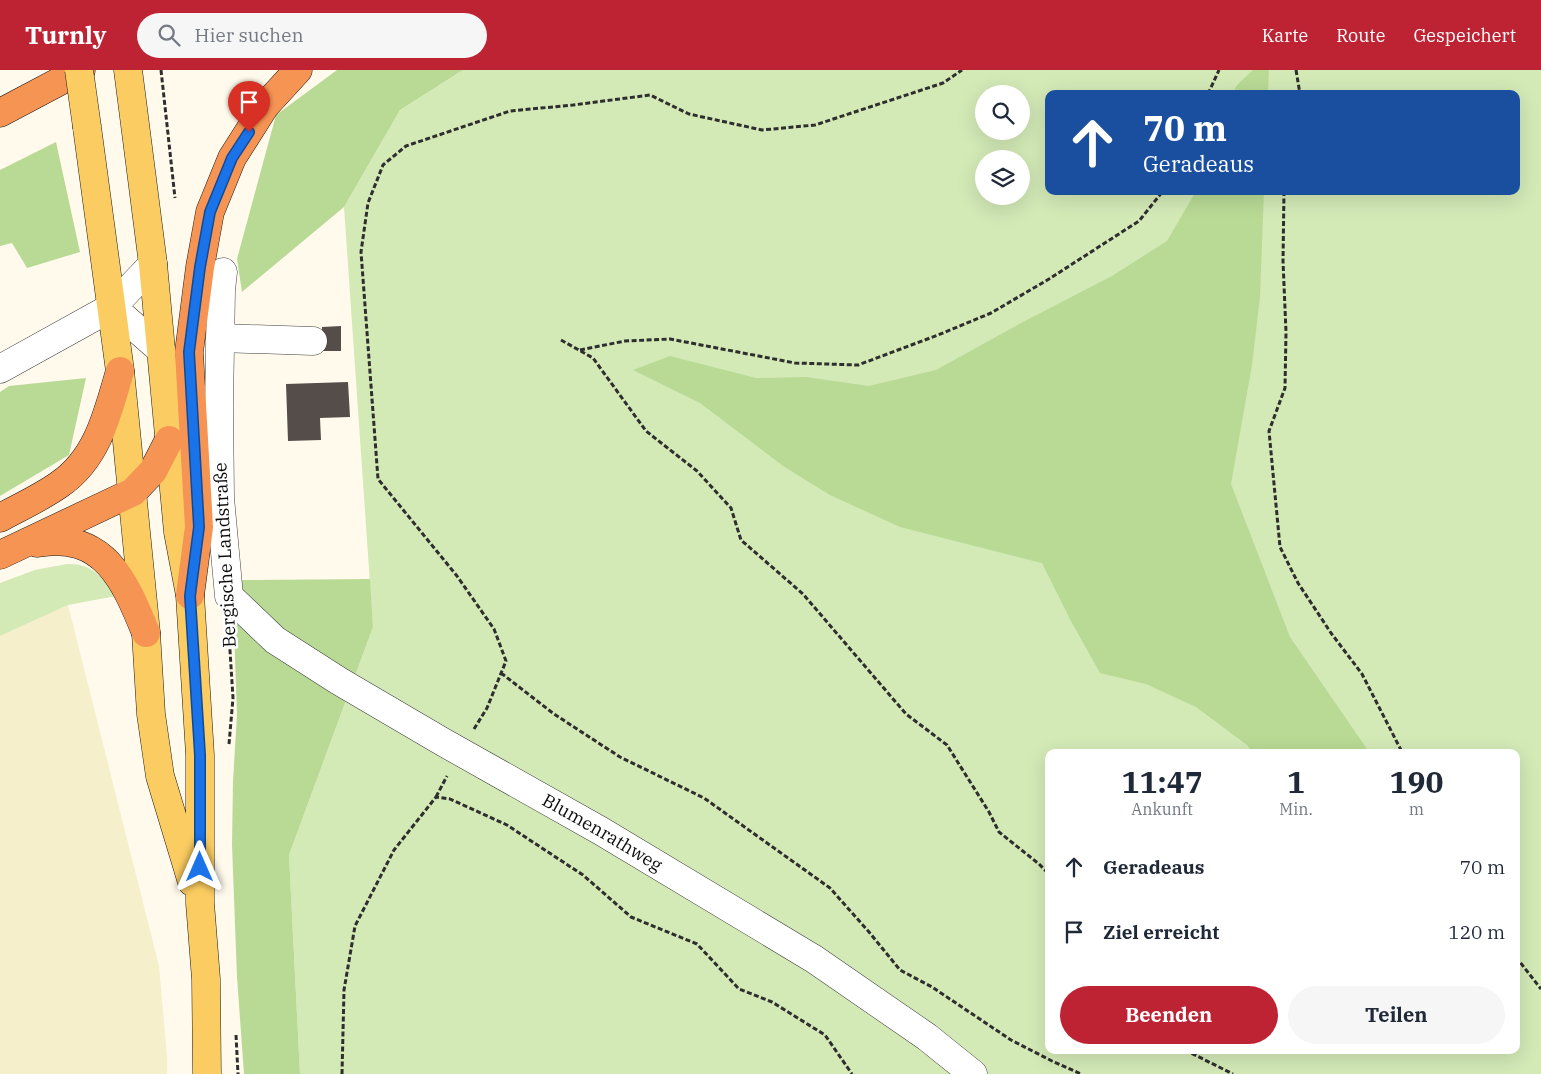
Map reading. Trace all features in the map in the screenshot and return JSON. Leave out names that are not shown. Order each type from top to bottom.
[{"type":"highway","points":[[0,113],[80,70]]},
{"type":"highway","points":[[190,596],[199,527],[189,352],[200,267],[210,212],[232,158],[266,106],[298,70]]},
{"type":"highway","points":[[0,518],[61,484],[79,467],[101,433],[120,371]]},
{"type":"highway","points":[[10,551],[133,492],[152,471],[169,440]]},
{"type":"highway","points":[[10,551],[61,540],[84,545],[101,557],[116,572],[129,592],[146,633]]},
{"type":"main road","name":"Bergische Landstraße","points":[[80,70],[120,371],[146,633],[151,714],[160,776],[184,860],[200,903]]},
{"type":"main road","name":"Bergische Landstraße","points":[[128,70],[153,264],[178,532],[190,596],[200,755],[200,903],[206,980],[207,1074]]},
{"type":"lane","points":[[0,369],[112,307],[153,264]]},
{"type":"lane","name":"Bergische Landstraße","points":[[223,272],[220,338],[220,498],[228,596]]},
{"type":"lane","points":[[112,307],[160,350]]},
{"type":"lane","points":[[220,338],[313,341]]},
{"type":"lane","name":"Blumenrathweg","points":[[228,596],[275,640],[331,676],[442,742],[601,831],[814,959],[927,1037],[973,1074]]},
{"type":"path","points":[[161,70],[175,205]]},
{"type":"path","points":[[962,70],[943,83],[815,126],[762,130],[689,114],[650,94],[573,105],[510,111],[406,146],[383,165],[368,204],[361,252],[378,479],[457,576],[494,629],[506,661],[502,673],[554,714],[620,757],[704,798],[830,888],[900,970],[932,987],[1011,1040],[1052,1062],[1081,1074]]},
{"type":"path","points":[[1210,90],[1219,70]]},
{"type":"path","points":[[1296,70],[1299,90]]},
{"type":"path","points":[[580,351],[626,341],[670,339],[795,362],[858,365],[938,335],[999,308],[1049,279],[1139,221],[1160,195]]},
{"type":"path","points":[[1284,195],[1285,388],[1269,431],[1280,547],[1298,583],[1331,633],[1362,674],[1400,749]]},
{"type":"path","points":[[561,340],[593,358],[646,431],[697,471],[730,508],[741,540],[803,594],[906,714],[947,745],[989,812],[999,832],[1045,870]]},
{"type":"path","name":"Bergische Landstraße","points":[[228,596],[233,698],[228,752]]},
{"type":"path","points":[[342,1074],[344,990],[355,926],[394,850],[436,798],[450,799],[507,825],[583,875],[631,917],[697,944],[738,989],[772,1002],[825,1035],[852,1074]]},
{"type":"path","points":[[1520,962],[1541,989]]},
{"type":"path","points":[[236,1034],[238,1074]]},
{"type":"path","points":[[1193,1054],[1234,1074]]},
{"type":"shaded area","points":[[68,605],[159,966],[167,1074],[0,1074],[0,636]]},
{"type":"green space","points":[[337,70],[463,70],[400,110],[344,207],[242,292],[237,259],[276,115]]},
{"type":"green space","points":[[463,70],[1541,70],[1541,1074],[300,1074],[289,855],[373,627],[344,207],[400,110]]},
{"type":"green space","points":[[1253,70],[1269,70],[1268,90],[1234,90]]},
{"type":"green space","points":[[56,142],[80,252],[27,268],[12,243],[0,246],[0,170]]},
{"type":"green space","points":[[1194,195],[1264,195],[1260,297],[1252,365],[1231,484],[1290,637],[1367,749],[1250,749],[1196,707],[1146,684],[1100,673],[1042,563],[900,527],[830,495],[783,466],[700,403],[633,370],[670,356],[756,378],[806,377],[869,386],[936,370],[1112,276],[1167,241]]},
{"type":"green space","points":[[86,378],[69,455],[0,496],[0,392],[9,386]]},
{"type":"green space","points":[[76,564],[96,572],[116,596],[68,605],[0,636],[0,583],[35,570]]},
{"type":"green space","points":[[370,579],[373,627],[289,855],[300,1074],[244,1074],[237,977],[232,845],[237,715],[234,630],[242,580]]},
{"type":"building","points":[[341,326],[341,351],[322,351],[322,327]]},
{"type":"building","points":[[348,382],[350,417],[320,418],[321,440],[288,441],[286,384]]},
{"type":"route","points":[[200,867],[200,755],[190,596],[199,527],[189,352],[200,267],[210,212],[232,158],[249,132]]}]
